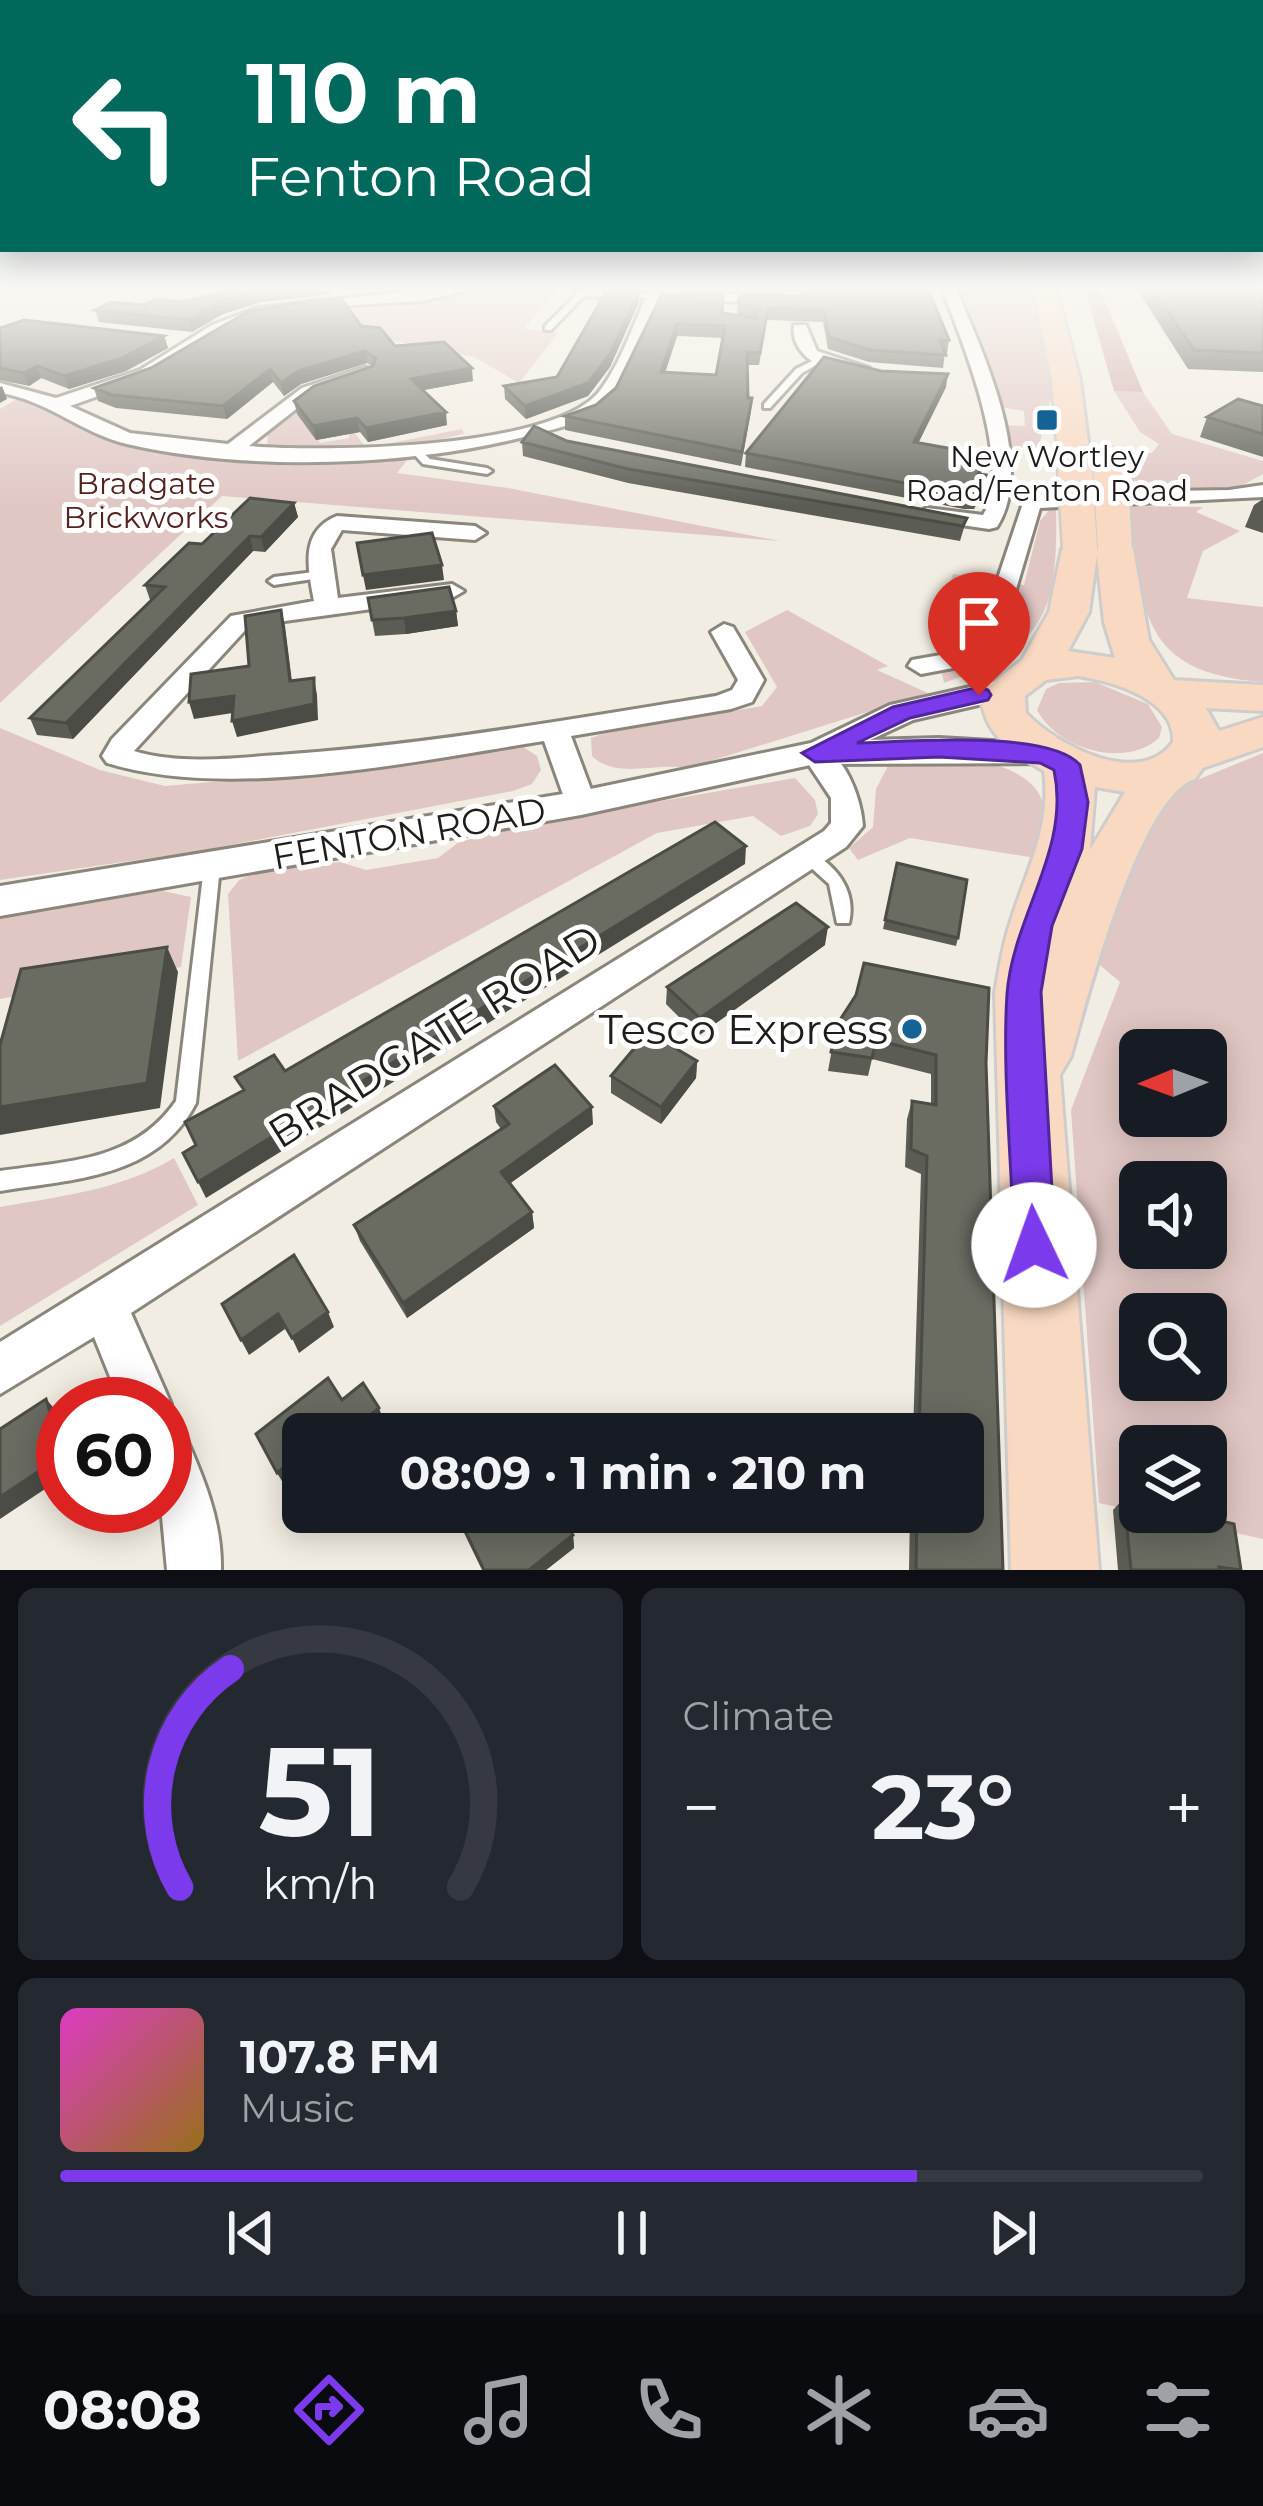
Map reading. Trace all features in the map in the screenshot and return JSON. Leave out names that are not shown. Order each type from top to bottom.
[{"type":"main road","points":[[1029,1094],[1070,952],[1134,811],[1177,764],[1196,732],[1180,704],[1160,689],[1124,626],[1097,549],[1097,454],[1061,359]]},
{"type":"main road","points":[[1089,359],[1094,374]]},
{"type":"main road","points":[[1097,549],[1069,612],[1002,704],[1007,722],[1056,760],[1101,775],[1177,764],[1263,731]]},
{"type":"main road","points":[[1022,678],[1096,666],[1160,689],[1263,698]]},
{"type":"main road","points":[[1055,1570],[1024,992],[1036,926],[1067,849],[1075,802],[1056,760]]},
{"type":"street","points":[[60,403],[142,375],[161,359]]},
{"type":"street","points":[[0,388],[60,403],[83,421],[119,436],[232,451],[349,459],[417,452],[485,432],[536,428],[599,404],[622,359]]},
{"type":"street","points":[[895,508],[994,520],[1002,467],[994,426],[967,359]]},
{"type":"street","points":[[821,360],[889,373]]},
{"type":"street","points":[[232,451],[295,395],[364,372]]},
{"type":"street","points":[[536,428],[568,444]]},
{"type":"street","points":[[921,666],[960,659],[992,635],[1031,504],[1049,499],[1229,496],[1263,491]]},
{"type":"street","points":[[327,605],[318,548],[326,529],[337,523],[475,533]]},
{"type":"street","points":[[452,591],[327,605],[239,622],[117,756],[124,762],[157,766],[227,769],[554,730],[742,696],[751,680],[724,632]]},
{"type":"street","name":"FENTON ROAD","points":[[815,753],[902,712],[1022,678]]},
{"type":"street","points":[[554,730],[581,802]]},
{"type":"street","name":"FENTON ROAD","points":[[0,902],[581,802],[815,753],[939,749],[1056,760]]},
{"type":"street","name":"BRADGATE ROAD","points":[[0,1370],[835,839],[847,826],[848,813],[835,776],[815,753]]},
{"type":"street","points":[[103,1304],[134,1377]]},
{"type":"street","points":[[192,1520],[194,1570]]},
{"type":"lane","points":[[767,406],[799,371],[821,360]]},
{"type":"lane","points":[[417,452],[427,462],[487,471]]},
{"type":"lane","points":[[274,581],[322,575]]},
{"type":"lane","points":[[806,856],[837,877],[844,891],[843,918]]},
{"type":"lane","points":[[0,1181],[125,1159],[175,1126],[186,1102],[212,868]]},
{"type":"green space","points":[[478,359],[538,359],[519,383]]},
{"type":"green space","points":[[980,359],[1052,359],[1056,377],[1038,450],[1009,447],[1004,425],[1025,426],[1024,411],[1001,407]]},
{"type":"green space","points":[[1114,391],[1143,392],[1172,434],[1263,461],[1263,474],[1234,490],[1127,487],[1134,452],[1152,453],[1159,444],[1140,432]]},
{"type":"green space","name":"Bradgate Brickworks","points":[[13,395],[40,401],[95,436],[146,450],[327,463],[408,459],[397,473],[508,488],[780,541],[222,496],[0,703],[0,409],[17,399]]},
{"type":"green space","points":[[298,402],[320,443],[349,438],[348,424],[366,448],[462,429],[464,434],[390,450],[267,445],[268,433]]},
{"type":"green space","points":[[1056,502],[1054,570],[1040,618],[1006,654],[944,683],[935,641],[953,574],[1024,585],[1040,521]]},
{"type":"green space","points":[[1130,506],[1203,507],[1196,512],[1240,531],[1203,551],[1187,598],[1263,607],[1263,682],[1222,676],[1191,665],[1169,649],[1144,604]]},
{"type":"green space","points":[[787,610],[888,666],[877,670],[928,693],[688,768],[625,769],[592,756],[591,738],[605,733],[762,706],[777,687],[745,632]]},
{"type":"green space","points":[[1095,682],[1148,704],[1162,727],[1159,738],[1128,752],[1093,750],[1060,735],[1037,710],[1046,689],[1059,683]]},
{"type":"green space","points":[[0,728],[100,770],[165,786],[336,771],[522,746],[537,756],[541,770],[532,784],[513,791],[199,851],[0,880]]},
{"type":"green space","points":[[1263,753],[1263,1539],[1227,1531],[1227,1425],[1119,1425],[1119,1507],[1099,1503],[1071,1110],[1120,982],[1088,955],[1147,829],[1175,789]]},
{"type":"green space","points":[[985,761],[1021,776],[1040,795],[1045,821],[1042,859],[910,838],[858,860],[849,848],[873,827],[876,789],[890,762]]},
{"type":"green space","points":[[795,778],[815,800],[818,814],[810,826],[781,836],[753,816],[657,833],[238,1061],[228,894],[239,880],[259,871],[340,862],[366,870],[438,858],[459,842],[528,824]]},
{"type":"green space","points":[[163,891],[191,897],[181,967],[0,999],[0,915]]},
{"type":"green space","points":[[174,1158],[198,1205],[0,1326],[0,1207],[112,1185]]},
{"type":"shaded area","points":[[1105,359],[1129,359],[1143,392],[1114,391]]},
{"type":"building","points":[[0,359],[118,359],[64,376],[37,366],[24,373],[0,368]]},
{"type":"building","points":[[166,359],[337,359],[298,371],[281,383],[270,369],[223,406],[112,395],[94,388]]},
{"type":"building","points":[[376,359],[463,359],[472,368],[411,379],[446,412],[366,428],[357,418],[313,426],[294,401],[314,386],[373,366]]},
{"type":"building","points":[[567,359],[606,359],[588,383],[525,406],[504,386],[557,377]]},
{"type":"building","points":[[630,359],[665,359],[661,372],[716,375],[719,359],[747,359],[748,398],[752,398],[742,452],[565,416],[596,405],[616,388]]},
{"type":"building","points":[[822,359],[833,359],[881,371],[948,374],[914,442],[986,455],[978,474],[986,475],[977,495],[968,495],[746,453]]},
{"type":"building","points":[[1238,399],[1263,406],[1263,434],[1207,417]]},
{"type":"building","points":[[534,426],[567,441],[967,518],[963,526],[628,469],[522,442]]},
{"type":"building","points":[[250,498],[294,503],[261,537],[250,536],[66,723],[30,718],[165,587],[145,585],[189,543],[202,544]]},
{"type":"building","points":[[432,533],[442,565],[363,575],[357,543]]},
{"type":"building","points":[[449,587],[456,611],[372,620],[368,598]]},
{"type":"building","points":[[281,610],[290,681],[314,678],[314,704],[232,721],[234,696],[189,702],[191,674],[249,666],[245,616]]},
{"type":"building","points":[[715,822],[746,846],[198,1182],[183,1153],[196,1145],[185,1122],[244,1090],[235,1077],[274,1055],[285,1071]]},
{"type":"building","points":[[897,863],[967,880],[958,938],[885,920]]},
{"type":"building","points":[[796,903],[828,927],[700,1018],[667,987]]},
{"type":"building","points":[[167,947],[147,1083],[0,1107],[0,1045],[21,969]]},
{"type":"building","points":[[864,963],[989,988],[986,1063],[1003,1570],[916,1570],[917,1533],[984,1533],[984,1413],[920,1413],[927,1156],[911,1149],[912,1101],[936,1105],[936,1055],[876,1040],[872,1058],[831,1052],[836,1026],[856,995]]},
{"type":"building","points":[[648,1032],[697,1061],[661,1107],[611,1076]]},
{"type":"building","points":[[555,1065],[592,1107],[501,1172],[532,1212],[403,1303],[354,1225],[509,1124],[494,1106]]},
{"type":"building","points":[[294,1255],[328,1312],[292,1338],[278,1314],[241,1340],[222,1304]]},
{"type":"building","points":[[328,1378],[342,1400],[363,1383],[379,1408],[373,1413],[283,1413]]},
{"type":"building","points":[[36,1406],[36,1473],[0,1497],[0,1429]]},
{"type":"building","points":[[282,1414],[282,1469],[277,1473],[256,1434]]},
{"type":"building","points":[[1227,1522],[1234,1524],[1241,1570],[1131,1570],[1127,1533],[1227,1533]]},
{"type":"building","points":[[466,1533],[573,1535],[529,1570],[484,1570]]},
{"type":"place","name":"New Wortley Road/Fenton Road","points":[[1047,420]]},
{"type":"place","name":"Tesco Express","points":[[912,1029]]},
{"type":"route","points":[[979,695],[902,712],[815,753],[939,749],[1045,755],[1066,765],[1075,802],[1067,849],[1036,926],[1024,992],[1034,1245]]}]
